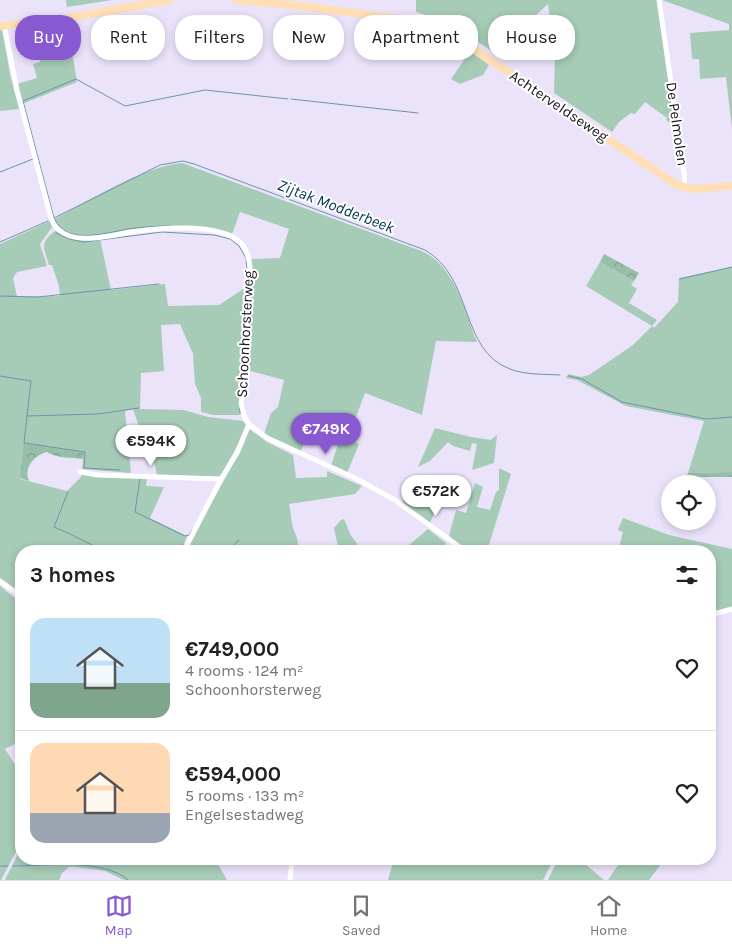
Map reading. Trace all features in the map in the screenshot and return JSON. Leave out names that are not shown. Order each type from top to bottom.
[{"type":"street","points":[[2,26],[62,19],[170,0]]},
{"type":"street","name":"Achterveldseweg","points":[[236,0],[301,6],[430,24],[451,34],[677,185],[685,188]]},
{"type":"street","name":"De Pelmolen","points":[[659,0],[685,188]]},
{"type":"street","name":"Schoonhorsterweg","points":[[2,26],[51,218],[56,227],[70,237],[86,238],[160,229],[211,231],[233,237],[244,247],[249,260],[250,274],[241,404],[249,424]]},
{"type":"street","points":[[685,188],[732,186]]},
{"type":"street","points":[[187,545],[221,479],[241,446],[249,424],[267,438],[354,478],[395,500],[457,545]]},
{"type":"street","points":[[80,472],[221,479]]},
{"type":"street","points":[[0,581],[15,592]]},
{"type":"street","points":[[716,613],[732,609]]},
{"type":"street","points":[[290,880],[291,865]]},
{"type":"green space","points":[[66,0],[112,0],[67,7]]},
{"type":"green space","points":[[416,0],[658,0],[675,127],[666,120],[667,118],[645,102],[635,114],[631,113],[619,122],[612,132],[554,93],[555,60],[575,60],[575,15],[550,15],[548,4],[536,15],[488,15],[488,48],[478,42],[478,15],[426,15],[416,12]]},
{"type":"green space","points":[[662,0],[732,0],[732,129],[726,77],[700,79],[699,59],[692,58],[690,33],[729,30],[729,24]]},
{"type":"green space","points":[[0,29],[2,29],[10,74],[19,109],[0,111]]},
{"type":"green space","points":[[478,57],[489,65],[483,75],[460,84],[451,79],[464,60],[478,60]]},
{"type":"green space","points":[[40,60],[73,60],[77,82],[22,104],[17,84],[37,78],[33,64],[40,62]]},
{"type":"green space","points":[[182,163],[424,252],[435,259],[444,269],[458,291],[477,342],[436,341],[422,415],[365,393],[348,438],[359,444],[347,473],[331,466],[338,444],[308,433],[301,451],[264,434],[271,413],[278,407],[284,380],[247,370],[251,259],[280,258],[289,229],[240,212],[232,234],[178,227],[88,237],[70,234],[59,228],[53,220],[134,177],[151,170]]},
{"type":"green space","points":[[50,221],[52,227],[40,244],[47,266],[17,272],[13,278],[17,297],[60,296],[59,286],[52,265],[49,265],[44,246],[47,239],[55,231],[100,239],[111,290],[165,284],[168,306],[219,305],[248,286],[242,412],[239,415],[213,415],[201,412],[201,398],[195,384],[193,354],[180,324],[161,325],[164,371],[141,373],[140,409],[184,410],[208,417],[243,421],[246,425],[242,437],[220,477],[157,475],[151,448],[145,444],[133,409],[125,411],[131,473],[82,469],[84,452],[25,445],[20,479],[67,491],[81,477],[82,473],[147,478],[146,486],[164,487],[150,518],[187,536],[183,545],[15,545],[15,592],[0,581],[0,244]]},
{"type":"green space","points":[[604,254],[639,273],[634,281],[600,262]]},
{"type":"green space","points":[[600,262],[634,281],[631,285],[637,289],[629,303],[657,320],[652,326],[586,286]]},
{"type":"green space","points":[[732,267],[732,472],[688,473],[704,421],[626,406],[577,380],[566,378],[568,374],[581,377],[589,375],[633,345],[652,326],[654,328],[678,302],[679,278]]},
{"type":"green space","points":[[435,428],[491,440],[497,435],[494,463],[472,470],[477,444],[472,443],[470,451],[453,446],[448,442],[430,461],[418,467]]},
{"type":"green space","points":[[249,429],[267,442],[293,455],[296,478],[327,477],[327,471],[362,486],[355,494],[289,504],[292,525],[298,545],[188,545],[243,446]]},
{"type":"green space","points":[[24,444],[84,452],[83,459],[60,457],[47,452],[31,462],[28,471],[29,481],[20,478]]},
{"type":"green space","points":[[499,468],[511,474],[489,545],[461,545],[449,536],[456,510],[466,513],[475,483],[483,487],[477,507],[490,510],[496,492],[499,490]]},
{"type":"green space","points":[[732,472],[732,477],[687,475],[688,473]]},
{"type":"green space","points":[[424,477],[449,484],[445,497],[441,496],[430,523],[402,503],[415,482]]},
{"type":"green space","points":[[623,518],[669,535],[714,545],[620,545],[623,532],[618,530]]},
{"type":"green space","points":[[344,519],[350,534],[358,545],[338,545],[334,528]]},
{"type":"green space","points":[[428,529],[446,543],[445,545],[409,545]]},
{"type":"green space","points":[[716,545],[732,549],[732,608],[716,612]]},
{"type":"green space","points":[[0,586],[15,598],[15,744],[5,749],[15,765],[15,853],[0,880]]},
{"type":"green space","points":[[15,860],[15,865],[218,865],[227,880],[124,880],[105,871],[69,867],[62,873],[59,880],[5,880]]},
{"type":"green space","points":[[392,865],[551,865],[543,880],[388,880]]},
{"type":"green space","points":[[555,865],[586,865],[604,880],[548,880]]},
{"type":"green space","points":[[618,865],[660,865],[649,880],[608,880]]},
{"type":"waterway","points":[[171,226],[128,229],[87,236],[67,232],[60,227],[54,218],[23,101],[76,79],[125,106],[205,90],[288,99]]},
{"type":"waterway","points":[[291,99],[418,113]]},
{"type":"waterway","points":[[0,172],[33,159]]},
{"type":"waterway","name":"Zijtak Modderbeek","points":[[54,218],[160,165],[183,161],[194,164],[425,250],[441,262],[452,278],[482,346],[494,360],[516,371],[560,375]]},
{"type":"waterway","name":"Zijtak Modderbeek","points":[[0,242],[48,221]]},
{"type":"waterway","points":[[56,233],[69,239],[84,242],[162,232],[214,235],[230,239],[239,246],[246,258],[247,269]]},
{"type":"waterway","points":[[680,279],[732,267]]},
{"type":"waterway","points":[[0,296],[38,297],[159,284]]},
{"type":"waterway","points":[[240,413],[242,353]]},
{"type":"waterway","points":[[0,376],[31,381],[27,416],[98,414],[139,408]]},
{"type":"waterway","name":"Zijtak Modderbeek","points":[[569,376],[582,379],[622,402],[706,419],[732,417]]},
{"type":"waterway","points":[[27,416],[24,443],[85,452],[84,468],[120,470]]},
{"type":"waterway","points":[[140,478],[135,512],[185,536],[189,535],[193,529]]},
{"type":"waterway","points":[[68,492],[54,527],[92,545]]},
{"type":"waterway","points":[[234,545],[239,540]]},
{"type":"waterway","points":[[0,866],[8,866]]},
{"type":"waterway","points":[[13,866],[90,866],[117,873],[128,880]]}]
